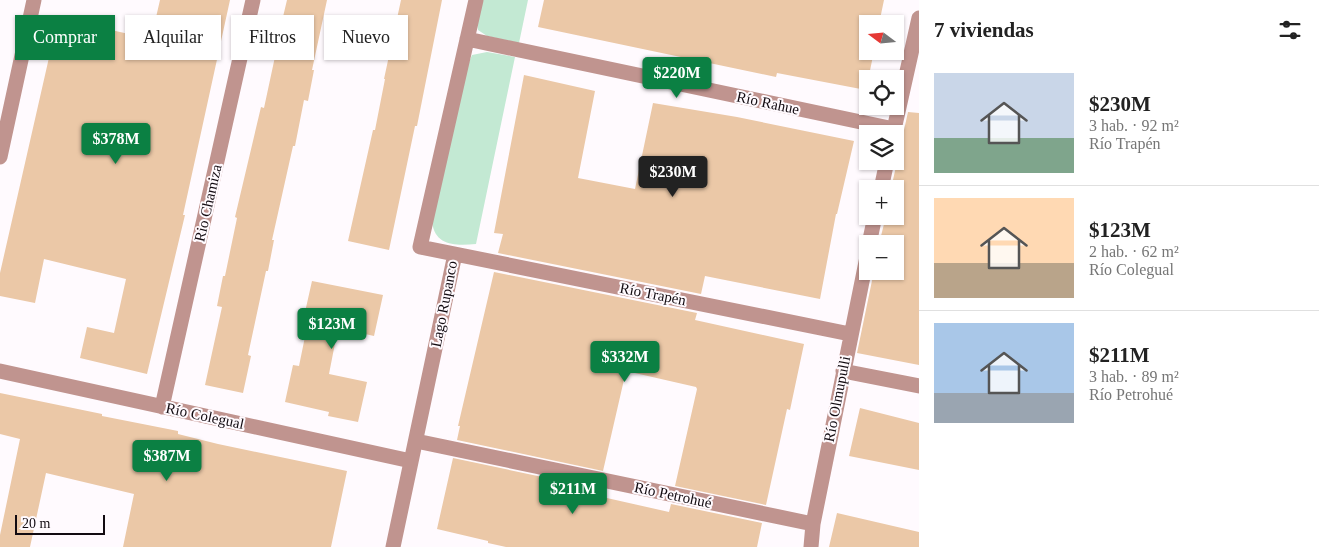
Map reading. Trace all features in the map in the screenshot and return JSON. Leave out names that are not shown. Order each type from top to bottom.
[{"type":"street","points":[[0,157],[34,0]]},
{"type":"street","name":"Rio Chamiza","points":[[162,407],[254,0]]},
{"type":"street","name":"Lago Rupanco","points":[[393,547],[455,254],[420,247],[476,0]]},
{"type":"street","points":[[895,125],[919,18]]},
{"type":"street","name":"Río Rahue","points":[[467,39],[861,125]]},
{"type":"street","name":"Río Trapén","points":[[455,254],[850,334]]},
{"type":"street","name":"Río Olmupulli","points":[[811,547],[813,524],[862,280]]},
{"type":"street","name":"Río Colegual","points":[[0,371],[411,461]]},
{"type":"street","points":[[843,371],[919,386]]},
{"type":"street","name":"Río Petrohué","points":[[416,441],[813,524]]},
{"type":"green space","points":[[483,0],[528,0],[519,43],[487,36],[478,30],[477,23]]},
{"type":"green space","points":[[487,52],[515,57],[476,244],[461,245],[448,243],[437,236],[432,222],[464,74],[472,55]]},
{"type":"building","points":[[160,0],[230,0],[221,41],[221,15],[157,15]]},
{"type":"building","points":[[287,0],[327,0],[312,70],[314,70],[308,101],[304,100],[272,240],[274,240],[268,271],[266,271],[248,355],[251,356],[243,393],[205,385],[222,307],[217,306],[237,218],[235,217],[261,107],[264,108],[274,60],[314,60],[314,15],[283,15]]},
{"type":"building","points":[[401,0],[442,0],[417,126],[415,126],[389,250],[348,241],[373,130],[375,130],[388,60],[408,60],[408,15],[398,15]]},
{"type":"building","points":[[544,0],[884,0],[881,15],[859,15],[859,60],[872,60],[870,70],[859,70],[859,89],[777,73],[776,77],[538,27]]},
{"type":"building","points":[[115,31],[125,33],[125,60],[217,60],[183,215],[185,215],[147,374],[80,358],[87,327],[114,333],[126,279],[44,259],[35,303],[0,296],[0,273],[48,60],[115,60]]},
{"type":"building","points":[[524,75],[595,91],[578,178],[635,189],[653,103],[737,117],[854,141],[836,214],[820,299],[705,276],[701,294],[498,253],[503,234],[494,233]]},
{"type":"building","points":[[908,112],[919,113],[919,365],[857,353],[872,280],[904,280],[904,235],[881,235],[884,225],[904,225],[904,180],[893,180],[895,170],[904,170],[904,130]]},
{"type":"building","points":[[494,272],[697,313],[695,320],[804,344],[790,410],[787,409],[766,505],[675,486],[697,389],[696,387],[626,371],[603,471],[457,440],[460,426],[458,426]]},
{"type":"building","points":[[312,281],[383,295],[374,336],[338,328],[329,374],[367,382],[358,422],[328,416],[329,412],[285,402],[293,365],[299,366],[308,322],[303,321]]},
{"type":"building","points":[[0,393],[178,431],[178,434],[218,444],[347,471],[331,547],[123,547],[134,494],[46,473],[30,547],[0,547],[0,535],[20,439],[0,434]]},
{"type":"building","points":[[860,408],[919,423],[919,470],[849,456]]},
{"type":"building","points":[[453,458],[599,489],[598,496],[669,512],[671,504],[762,523],[757,547],[506,547],[437,529]]},
{"type":"building","points":[[837,513],[919,532],[919,547],[829,547]]}]
